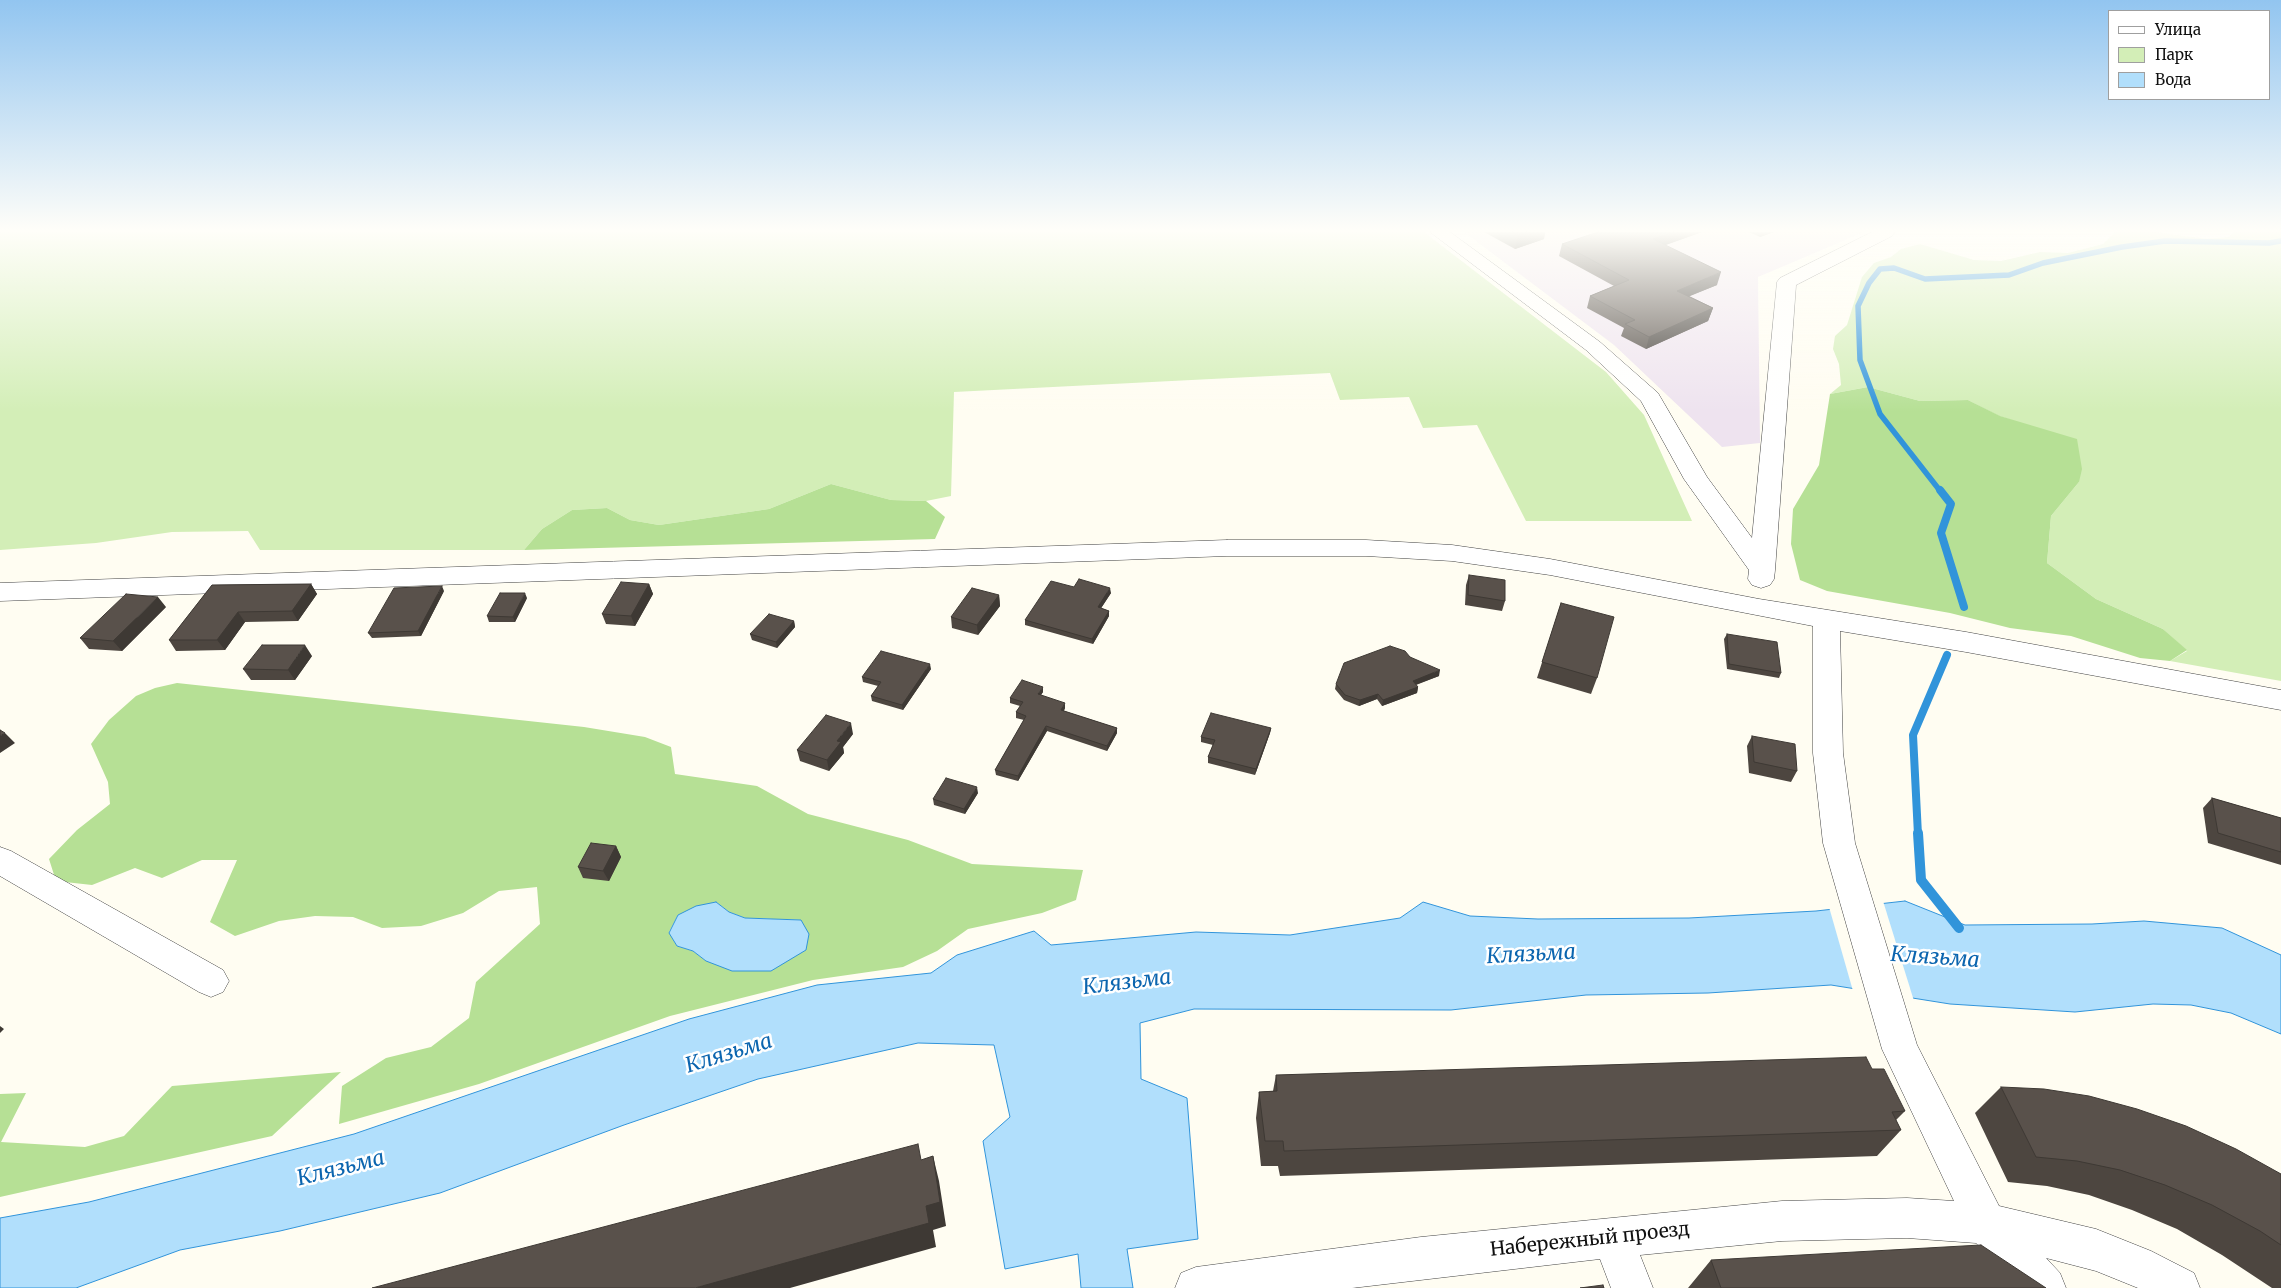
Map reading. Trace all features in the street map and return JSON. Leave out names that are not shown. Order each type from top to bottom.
[{"type":"street","points":[[1520,292],[1593,346],[1650,398],[1696,479],[1762,570]]},
{"type":"street","points":[[1759,608],[1786,292]]},
{"type":"street","points":[[0,592],[1227,548],[1366,548],[1452,553],[1550,567],[1759,608],[1966,642],[2281,700]]},
{"type":"street","points":[[1828,619],[1826,656],[1828,753],[1839,843],[1900,1049],[1986,1223],[2045,1288]]},
{"type":"street","points":[[0,860],[211,981]]},
{"type":"street","name":"Набережный проезд","points":[[1196,1288],[1421,1258],[1613,1237],[1782,1221],[1907,1218],[1986,1223],[2096,1250],[2151,1272],[2179,1288]]},
{"type":"street","points":[[1613,1237],[1632,1288]]},
{"type":"shaded area","points":[[1544,292],[1758,292],[1760,443],[1722,447],[1614,345]]},
{"type":"green space","points":[[0,292],[1502,292],[1606,372],[1644,415],[1692,521],[1526,521],[1477,425],[1423,428],[1409,397],[1340,400],[1330,373],[954,392],[951,496],[926,501],[891,500],[831,484],[769,509],[659,525],[630,520],[607,508],[572,510],[542,529],[524,550],[260,550],[248,531],[172,532],[96,543],[0,550]]},
{"type":"green space","points":[[1857,292],[2281,292],[2281,681],[2170,661],[2187,651],[2163,629],[2096,599],[2047,563],[2051,516],[2079,482],[2030,426],[1999,416],[1968,400],[1920,401],[1868,387],[1830,394],[1841,385],[1839,364],[1833,349],[1835,336],[1847,325]]},
{"type":"green space","points":[[1868,387],[1920,401],[1968,400],[2000,416],[2077,439],[2082,469],[2079,482],[2051,516],[2047,563],[2096,599],[2163,629],[2187,650],[2170,661],[2140,658],[2071,636],[2010,628],[1950,613],[1827,591],[1800,580],[1791,544],[1793,509],[1819,465],[1830,394]]},
{"type":"green space","points":[[831,484],[891,500],[926,501],[945,517],[935,539],[524,550],[542,529],[572,510],[607,508],[630,520],[659,525],[769,509]]},
{"type":"green space","points":[[177,683],[584,727],[645,737],[671,747],[675,774],[757,786],[808,814],[908,840],[972,864],[1083,870],[1076,900],[1042,913],[968,929],[937,951],[903,967],[813,980],[670,1016],[479,1084],[339,1124],[342,1086],[386,1058],[431,1047],[469,1018],[476,982],[540,924],[537,887],[499,891],[463,913],[421,926],[382,928],[353,917],[315,916],[279,921],[235,936],[210,922],[237,860],[202,860],[162,878],[135,868],[92,885],[56,881],[49,859],[77,830],[110,804],[108,782],[91,744],[109,720],[136,696],[155,688]],"holes":[[[716,902],[729,912],[745,918],[801,920],[706,961],[693,951],[677,946],[669,932],[678,915]]]},
{"type":"green space","points":[[341,1072],[272,1136],[0,1197],[0,1094],[26,1093],[1,1142],[85,1147],[124,1136],[172,1086]]},
{"type":"water","name":"Клязьма","points":[[1905,901],[1965,925],[2092,924],[2144,921],[2222,928],[2281,955],[2281,1034],[2231,1013],[2191,1005],[2153,1004],[2075,1012],[1950,1004],[1831,985],[1708,993],[1586,995],[1451,1010],[1194,1009],[1140,1023],[1141,1079],[1187,1098],[1198,1239],[1127,1249],[1133,1288],[1081,1288],[1078,1254],[1005,1269],[983,1141],[1010,1117],[994,1045],[918,1043],[758,1079],[624,1125],[440,1193],[280,1231],[180,1250],[76,1288],[0,1288],[0,1218],[89,1202],[354,1134],[689,1019],[817,985],[931,973],[957,955],[1034,931],[1051,945],[1196,932],[1290,935],[1400,918],[1423,902],[1470,916],[1538,919],[1689,918],[1816,911]]},
{"type":"water","points":[[716,902],[729,912],[745,918],[801,920],[809,934],[806,950],[771,971],[732,971],[706,961],[693,951],[677,946],[669,933],[678,915],[696,906]]},
{"type":"pier","points":[[1883,901],[1914,1001],[1853,991],[1829,907]]},
{"type":"building","points":[[1599,292],[1679,292],[1713,308],[1649,337],[1625,324],[1635,320],[1590,296]]},
{"type":"building","points":[[1469,575],[1505,580],[1505,601],[1468,595]]},
{"type":"building","points":[[1079,579],[1110,588],[1098,607],[1109,611],[1092,639],[1025,620],[1051,581],[1074,587]]},
{"type":"building","points":[[621,582],[649,584],[631,616],[602,614]]},
{"type":"building","points":[[311,584],[292,611],[238,612],[217,640],[169,640],[212,585]]},
{"type":"building","points":[[442,586],[418,631],[368,633],[394,588]]},
{"type":"building","points":[[972,588],[999,595],[977,625],[951,617]]},
{"type":"building","points":[[500,593],[525,593],[513,617],[487,616]]},
{"type":"building","points":[[126,594],[158,597],[113,641],[80,638]]},
{"type":"building","points":[[1561,603],[1614,617],[1597,678],[1542,662]]},
{"type":"building","points":[[769,614],[794,621],[776,642],[750,634]]},
{"type":"building","points":[[1727,634],[1777,642],[1781,673],[1729,664]]},
{"type":"building","points":[[262,645],[305,645],[288,670],[243,669]]},
{"type":"building","points":[[1390,646],[1405,651],[1410,657],[1440,670],[1413,681],[1418,687],[1383,700],[1378,694],[1360,700],[1345,695],[1336,684],[1344,663]]},
{"type":"building","points":[[881,651],[930,664],[902,705],[871,696],[881,682],[862,677]]},
{"type":"building","points":[[1022,680],[1043,687],[1038,694],[1065,703],[1061,710],[1117,728],[1107,746],[1046,726],[1018,776],[995,770],[1026,716],[1016,712],[1023,702],[1010,698]]},
{"type":"building","points":[[1211,713],[1271,728],[1256,769],[1208,757],[1215,740],[1201,737]]},
{"type":"building","points":[[826,715],[851,723],[837,741],[841,742],[827,760],[797,750]]},
{"type":"building","points":[[1752,736],[1795,744],[1797,771],[1754,762]]},
{"type":"building","points":[[946,778],[977,787],[964,809],[933,799]]},
{"type":"building","points":[[2212,798],[2281,818],[2281,852],[2218,833]]},
{"type":"building","points":[[591,843],[616,846],[603,871],[578,867]]},
{"type":"building","points":[[1866,1057],[1872,1069],[1884,1069],[1905,1111],[1892,1112],[1901,1130],[1284,1151],[1283,1141],[1265,1141],[1259,1092],[1277,1091],[1276,1075]]},
{"type":"building","points":[[2001,1087],[2044,1089],[2089,1096],[2137,1109],[2186,1126],[2236,1149],[2281,1174],[2281,1245],[2260,1231],[2212,1205],[2165,1185],[2120,1170],[2077,1161],[2036,1157]]},
{"type":"building","points":[[918,1144],[921,1160],[933,1156],[940,1202],[926,1206],[929,1223],[695,1288],[372,1288]]},
{"type":"building","points":[[1981,1245],[2046,1288],[1721,1288],[1711,1260]]},
{"type":"building","points":[[1603,1285],[1604,1288],[1580,1288]]},
{"type":"waterway","points":[[1865,292],[1858,306],[1860,360],[1880,414],[1941,492]]},
{"type":"waterway","points":[[1940,490],[1951,504],[1941,533],[1964,607]]},
{"type":"waterway","points":[[1918,835],[1913,735],[1947,655]]},
{"type":"waterway","points":[[1918,833],[1921,880],[1959,928]]}]
